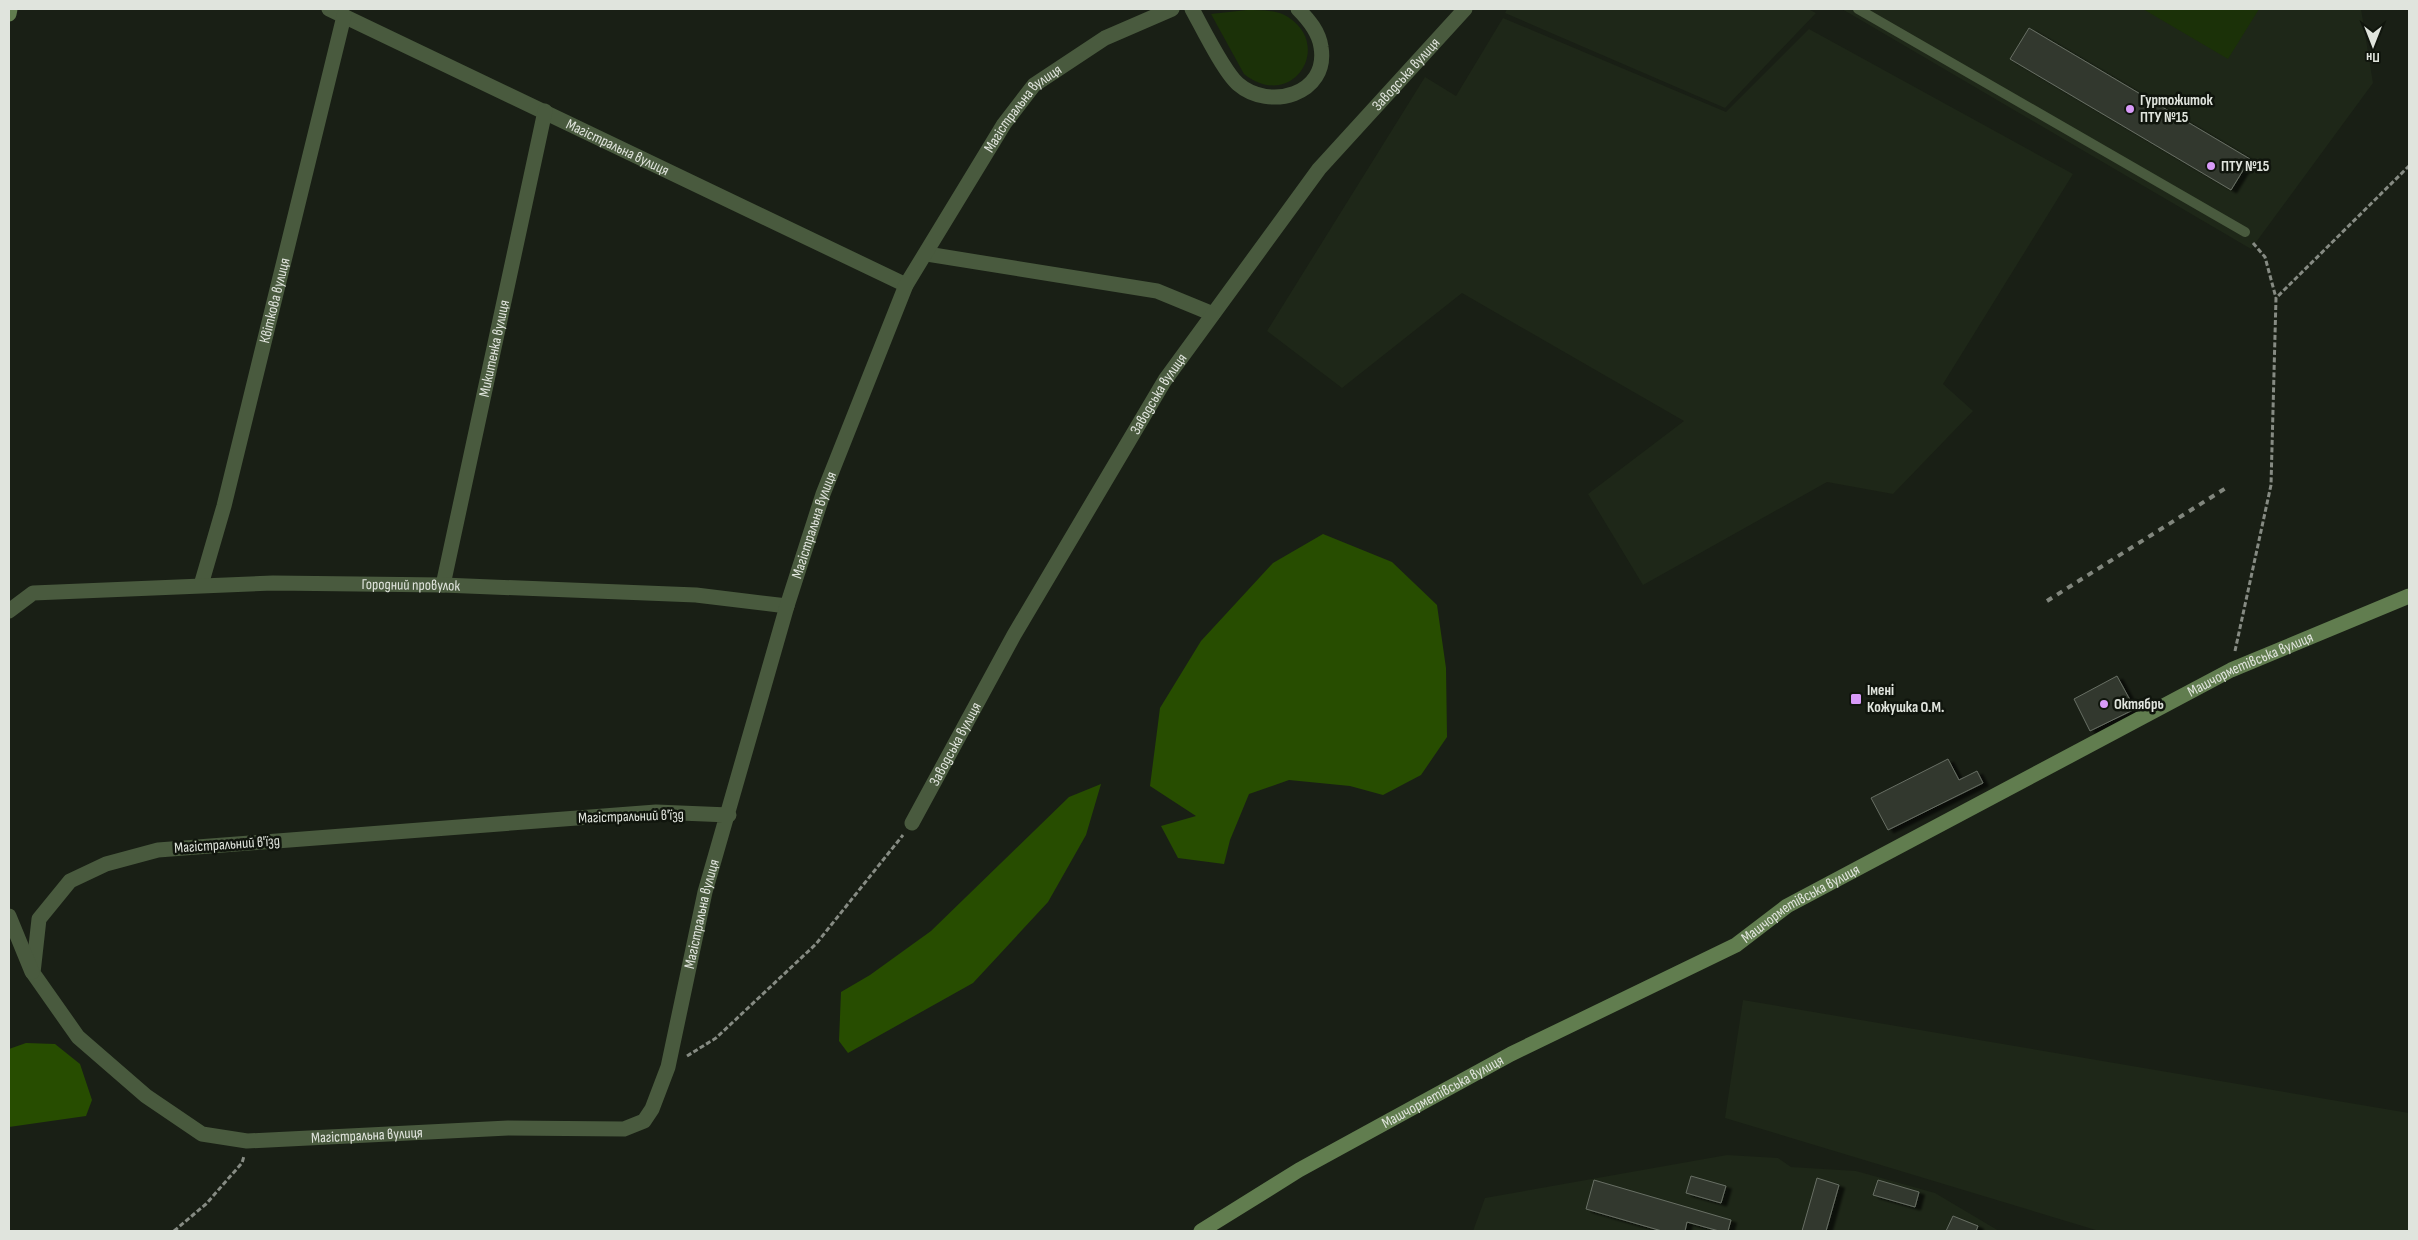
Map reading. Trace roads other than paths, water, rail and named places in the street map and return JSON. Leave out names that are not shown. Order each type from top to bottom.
[{"type":"street","points":[[9,14],[10,9]]},
{"type":"street","name":"Магістральна вулиця","points":[[329,9],[906,285]]},
{"type":"street","name":"Магістральна вулиця","points":[[32,973],[78,1037],[146,1096],[202,1134],[247,1140],[508,1128],[624,1129],[644,1121],[652,1109],[668,1068],[705,892],[729,815],[787,606],[823,494],[906,285],[927,254],[1004,124],[1034,85],[1105,38],[1172,9]]},
{"type":"street","points":[[1192,9],[1236,82],[1248,92],[1262,97],[1277,99],[1291,95],[1304,88],[1315,77],[1320,63],[1322,48],[1317,33],[1309,20],[1298,9]]},
{"type":"street","name":"Заводська вулиця","points":[[912,823],[1039,593],[1165,380],[1319,169],[1465,9]]},
{"type":"street","name":"Квіткова вулиця","points":[[200,585],[224,506],[344,16]]},
{"type":"street","name":"Микитенка вулиця","points":[[443,585],[545,111]]},
{"type":"street","points":[[927,254],[1157,291],[1213,314]]},
{"type":"street","name":"Городний провулок","points":[[9,611],[33,593],[273,583],[443,585],[696,595],[787,606]]},
{"type":"street","name":"Машчорметівська вулиця","points":[[1201,1231],[1299,1170],[1478,1072],[1736,945],[1787,906],[2231,670],[2409,596]]},
{"type":"street","name":"Магістральний в'їзд","points":[[32,973],[39,920],[70,881],[106,864],[158,850],[656,812],[729,815]]},
{"type":"street","points":[[9,916],[32,973]]},
{"type":"lane","points":[[1858,9],[2245,232]]},
{"type":"railway","points":[[2047,601],[2229,486]]},
{"type":"place","name":"Гуртожиток ПТУ №15","points":[[2130,109]]},
{"type":"place","name":"ПТУ №15","points":[[2211,166]]},
{"type":"place","name":"Імені Кожушка О.М.","points":[[1856,699]]},
{"type":"place","name":"Октябрь","points":[[2104,704]]}]
